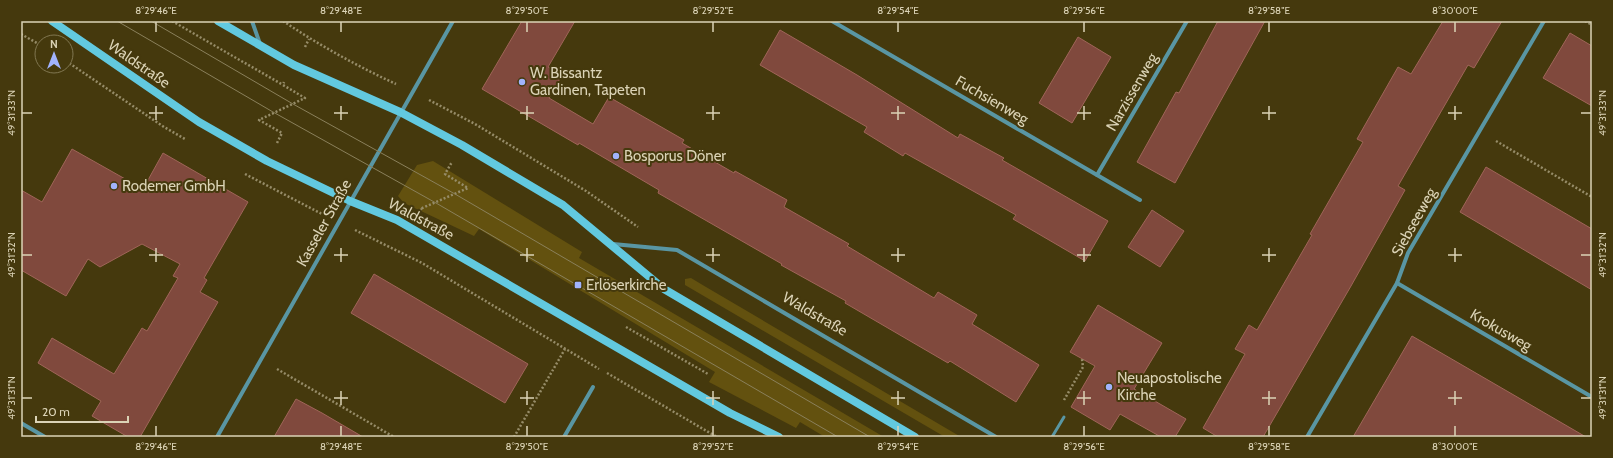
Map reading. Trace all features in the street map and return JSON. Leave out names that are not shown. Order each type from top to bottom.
[{"type":"main road","name":"Waldstraße","points":[[52,21],[199,122],[267,161],[350,200],[397,220],[730,413],[779,437]]},
{"type":"main road","points":[[218,21],[294,65],[400,112],[462,145],[563,205],[664,289],[915,437]]},
{"type":"street","points":[[252,21],[261,46]]},
{"type":"street","name":"Kasseler Straße","points":[[217,437],[350,200],[453,21]]},
{"type":"street","name":"Narzissenweg","points":[[1097,175],[1187,21]]},
{"type":"street","name":"Siebseeweg","points":[[1308,437],[1397,283],[1408,253],[1544,21]]},
{"type":"street","name":"Fuchsienweg","points":[[834,22],[1140,200]]},
{"type":"street","name":"Waldstraße","points":[[610,244],[677,250],[996,437]]},
{"type":"street","name":"Krokusweg","points":[[1397,283],[1592,397]]},
{"type":"street","points":[[564,437],[593,387]]},
{"type":"street","points":[[21,423],[45,437]]},
{"type":"lane","points":[[1052,437],[1064,417]]},
{"type":"path","points":[[172,21],[305,98],[259,120],[282,133],[257,181]]},
{"type":"path","points":[[1585,21],[1592,25]]},
{"type":"path","points":[[21,34],[34,41]]},
{"type":"path","points":[[283,84],[309,39]]},
{"type":"path","points":[[425,212],[420,209],[468,188],[445,174],[475,124]]},
{"type":"path","points":[[1480,132],[1592,197]]},
{"type":"path","points":[[422,263],[435,242]]},
{"type":"path","points":[[524,325],[717,437]]},
{"type":"path","points":[[514,437],[565,349]]},
{"type":"path","points":[[1064,417],[1057,412],[1083,367],[1082,359]]},
{"type":"path","points":[[261,360],[394,437]]},
{"type":"shaded area","points":[[433,161],[582,252],[579,258],[884,437],[825,437],[800,422],[796,428],[709,382],[715,372],[479,229],[474,236],[404,203],[398,196],[417,165]]},
{"type":"shaded area","points":[[691,278],[961,437],[945,437],[685,285],[685,279]]},
{"type":"building","points":[[522,21],[575,21],[548,67],[562,75],[549,98],[593,124],[609,97],[684,140],[682,143],[734,173],[735,171],[787,200],[784,207],[849,244],[847,246],[934,298],[938,292],[977,315],[972,324],[1039,365],[1016,402],[950,361],[948,363],[845,303],[846,301],[658,193],[659,190],[579,143],[578,145],[482,89]]},
{"type":"building","points":[[1218,21],[1265,21],[1175,183],[1137,162],[1176,92],[1179,93]]},
{"type":"building","points":[[1443,21],[1502,21],[1474,68],[1468,65],[1398,186],[1405,190],[1263,437],[1218,437],[1203,428],[1245,354],[1235,349],[1249,325],[1257,330],[1312,235],[1310,234],[1363,142],[1357,139],[1398,67],[1411,74]]},
{"type":"building","points":[[780,30],[857,75],[958,138],[960,134],[1004,158],[1002,160],[1108,221],[1085,261],[1013,219],[1016,215],[905,153],[903,156],[864,132],[867,127],[760,65]]},
{"type":"building","points":[[1570,33],[1592,46],[1592,106],[1543,78]]},
{"type":"building","points":[[1078,37],[1111,57],[1072,123],[1039,103]]},
{"type":"building","points":[[72,149],[143,189],[163,153],[248,202],[204,278],[207,280],[200,292],[218,302],[140,437],[128,437],[92,416],[101,401],[38,363],[52,338],[114,374],[142,328],[147,331],[178,278],[173,276],[180,264],[142,244],[100,267],[88,259],[66,296],[21,270],[21,190],[42,202]]},
{"type":"building","points":[[1486,167],[1592,229],[1592,290],[1460,212]]},
{"type":"building","points":[[1152,210],[1184,231],[1160,267],[1128,247]]},
{"type":"building","points":[[374,274],[528,364],[505,403],[351,313]]},
{"type":"building","name":"Neuapostolische Kirche","points":[[1098,305],[1162,343],[1134,389],[1186,419],[1175,437],[1161,437],[1120,414],[1110,430],[1071,407],[1095,366],[1070,352]]},
{"type":"building","points":[[1412,336],[1512,394],[1586,437],[1353,437]]},
{"type":"building","points":[[296,399],[322,413],[363,437],[274,437]]},
{"type":"tram line","points":[[117,21],[273,112],[436,203],[838,437]]},
{"type":"tram line","points":[[151,21],[293,104],[455,194],[870,437]]},
{"type":"place","name":"W. Bissantz Gardinen, Tapeten","points":[[522,82]]},
{"type":"place","name":"Bosporus Döner","points":[[616,156]]},
{"type":"place","name":"Rodemer GmbH","points":[[114,186]]},
{"type":"place","name":"Erlöserkirche","points":[[578,285]]},
{"type":"place","name":"Neuapostolische Kirche","points":[[1109,387]]}]
